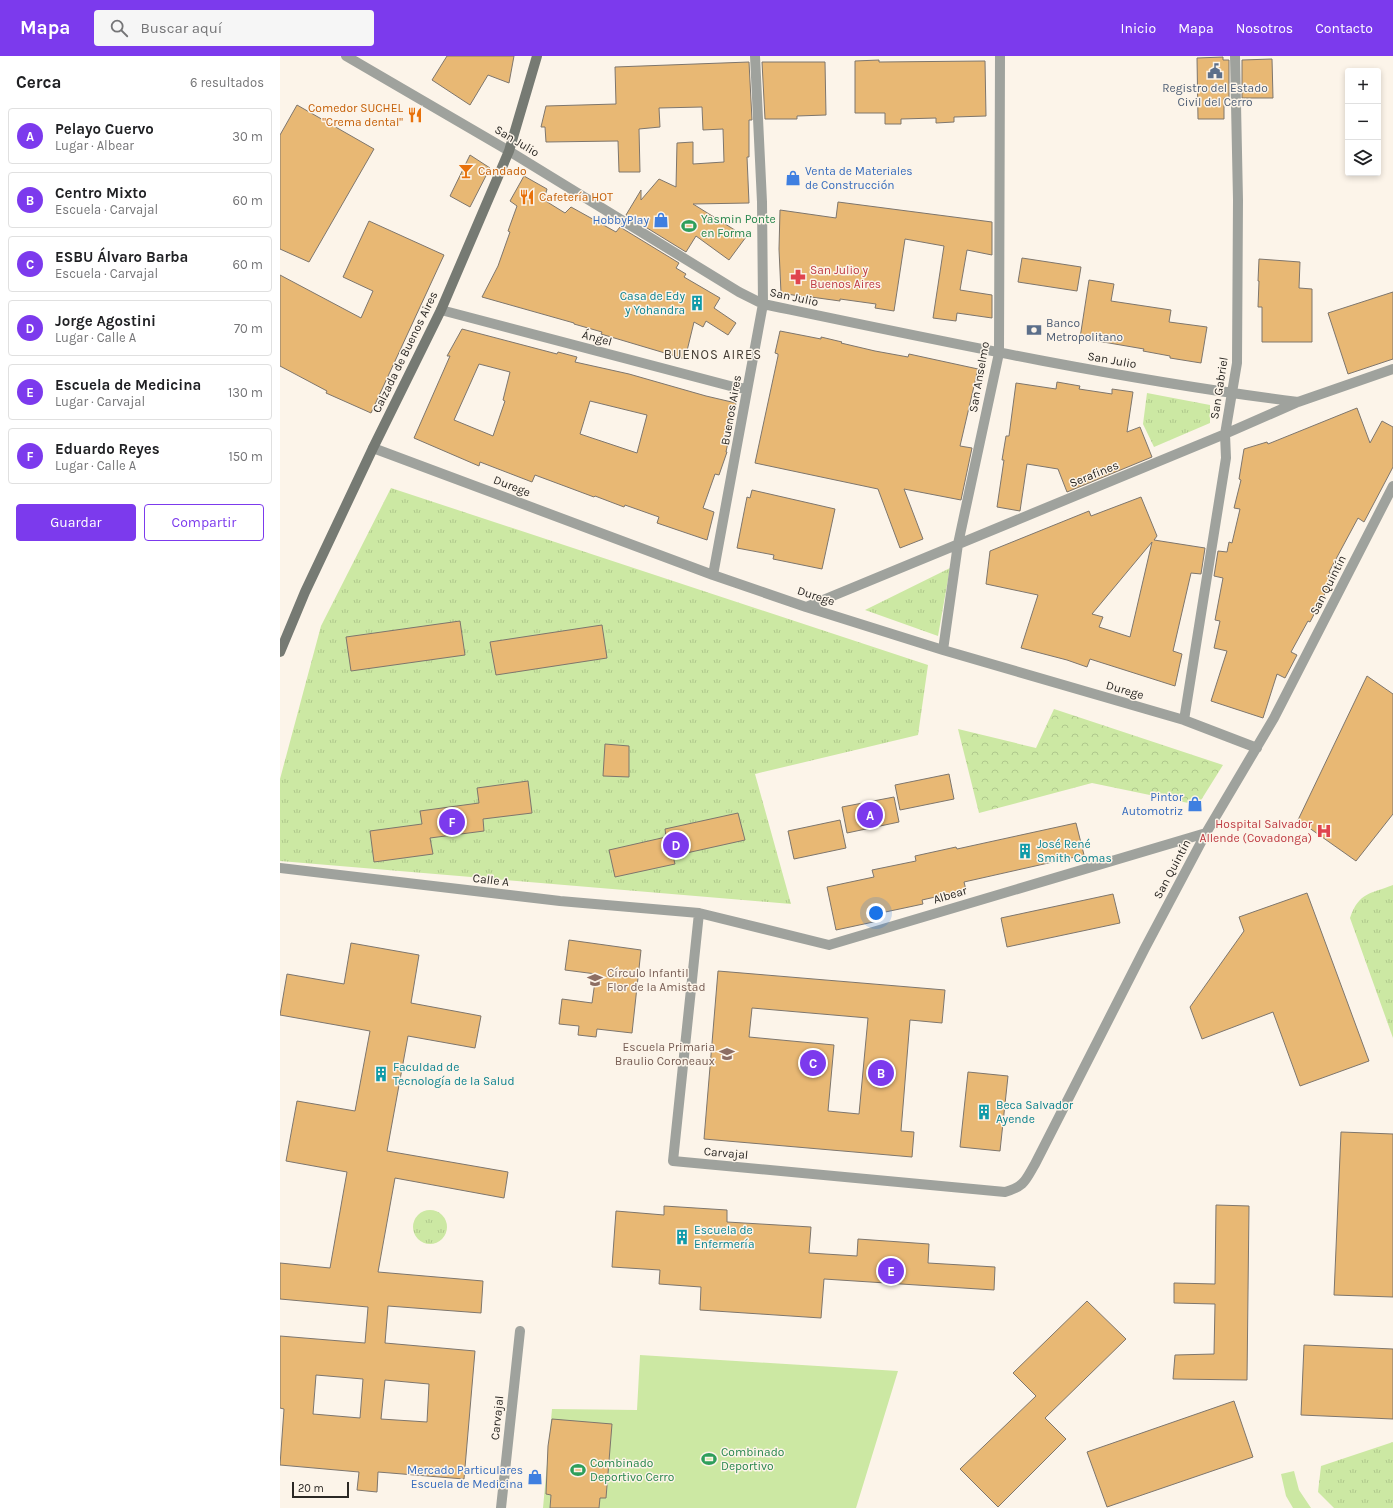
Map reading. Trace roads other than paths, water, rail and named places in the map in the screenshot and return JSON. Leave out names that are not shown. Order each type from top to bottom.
[{"type":"street","name":"San Julio","points":[[346,56],[510,151],[738,292],[763,304],[999,353],[1231,394],[1298,402]]},
{"type":"street","name":"Calzada de Buenos Aires","points":[[280,652],[305,592],[373,448],[441,310],[510,151],[537,56]]},
{"type":"street","name":"Buenos Aires","points":[[714,575],[763,304],[762,202],[755,56]]},
{"type":"street","name":"San Anselmo","points":[[943,650],[958,544],[999,353],[1000,56]]},
{"type":"street","name":"San Gabriel","points":[[1184,720],[1226,458],[1225,434],[1237,363],[1238,200],[1234,56]]},
{"type":"street","name":"Ángel","points":[[441,310],[734,387],[747,389]]},
{"type":"street","name":"Serafines","points":[[806,607],[1225,434],[1298,402],[1393,369]]},
{"type":"street","name":"Durege","points":[[373,448],[714,575],[806,607],[943,650],[1184,720],[1257,748]]},
{"type":"street","name":"San Quintín","points":[[1023,1183],[1035,1164],[1145,948],[1206,833],[1274,718],[1393,486]]},
{"type":"street","name":"Albear","points":[[699,913],[829,945],[1206,833]]},
{"type":"street","name":"Calle A","points":[[280,868],[560,901],[699,913]]},
{"type":"street","name":"Carvajal","points":[[699,913],[673,1161],[1005,1192],[1017,1188],[1023,1183]]},
{"type":"street","name":"Carvajal","points":[[501,1508],[520,1331]]},
{"type":"place","name":"Registro del Estado Civil del Cerro","points":[[1215,71]]},
{"type":"place","name":"Comedor SUCHEL \"Crema dental\"","points":[[415,115]]},
{"type":"place","name":"Candado","points":[[466,171]]},
{"type":"place","name":"Venta de Materiales de Construcción","points":[[793,178]]},
{"type":"place","name":"Cafetería HOT","points":[[527,197]]},
{"type":"place","name":"HobbyPlay","points":[[661,220]]},
{"type":"place","name":"Yasmin Ponte en Forma","points":[[689,226]]},
{"type":"place","name":"San Julio y Buenos Aires","points":[[798,277]]},
{"type":"place","name":"Casa de Edy y Yohandra","points":[[697,303]]},
{"type":"place","name":"Banco Metropolitano","points":[[1034,330]]},
{"type":"place","name":"Pintor Automotriz","points":[[1195,804]]},
{"type":"place","name":"Pelayo Cuervo","points":[[870,815]]},
{"type":"place","name":"Eduardo Reyes","points":[[452,822]]},
{"type":"place","name":"Hospital Salvador Allende (Covadonga)","points":[[1324,831]]},
{"type":"place","name":"Jorge Agostini","points":[[676,845]]},
{"type":"place","name":"José René Smith Comas","points":[[1025,851]]},
{"type":"place","name":"Círculo Infantil Flor de la Amistad","points":[[595,980]]},
{"type":"place","name":"Escuela Primaria Braulio Coroneaux","points":[[727,1054]]},
{"type":"place","name":"ESBU Álvaro Barba","points":[[813,1063]]},
{"type":"place","name":"Centro Mixto","points":[[881,1073]]},
{"type":"place","name":"Faculdad de Tecnología de la Salud","points":[[381,1074]]},
{"type":"place","name":"Beca Salvador Ayende","points":[[984,1112]]},
{"type":"place","name":"Escuela de Enfermería","points":[[682,1237]]},
{"type":"place","name":"Escuela de Medicina","points":[[891,1271]]},
{"type":"place","name":"Combinado Deportivo","points":[[709,1459]]},
{"type":"place","name":"Combinado Deportivo Cerro","points":[[578,1470]]},
{"type":"place","name":"Mercado Particulares Escuela de Medicina","points":[[535,1477]]},
{"type":"district","name":"BUENOS AIRES","points":[[713,354]]}]
